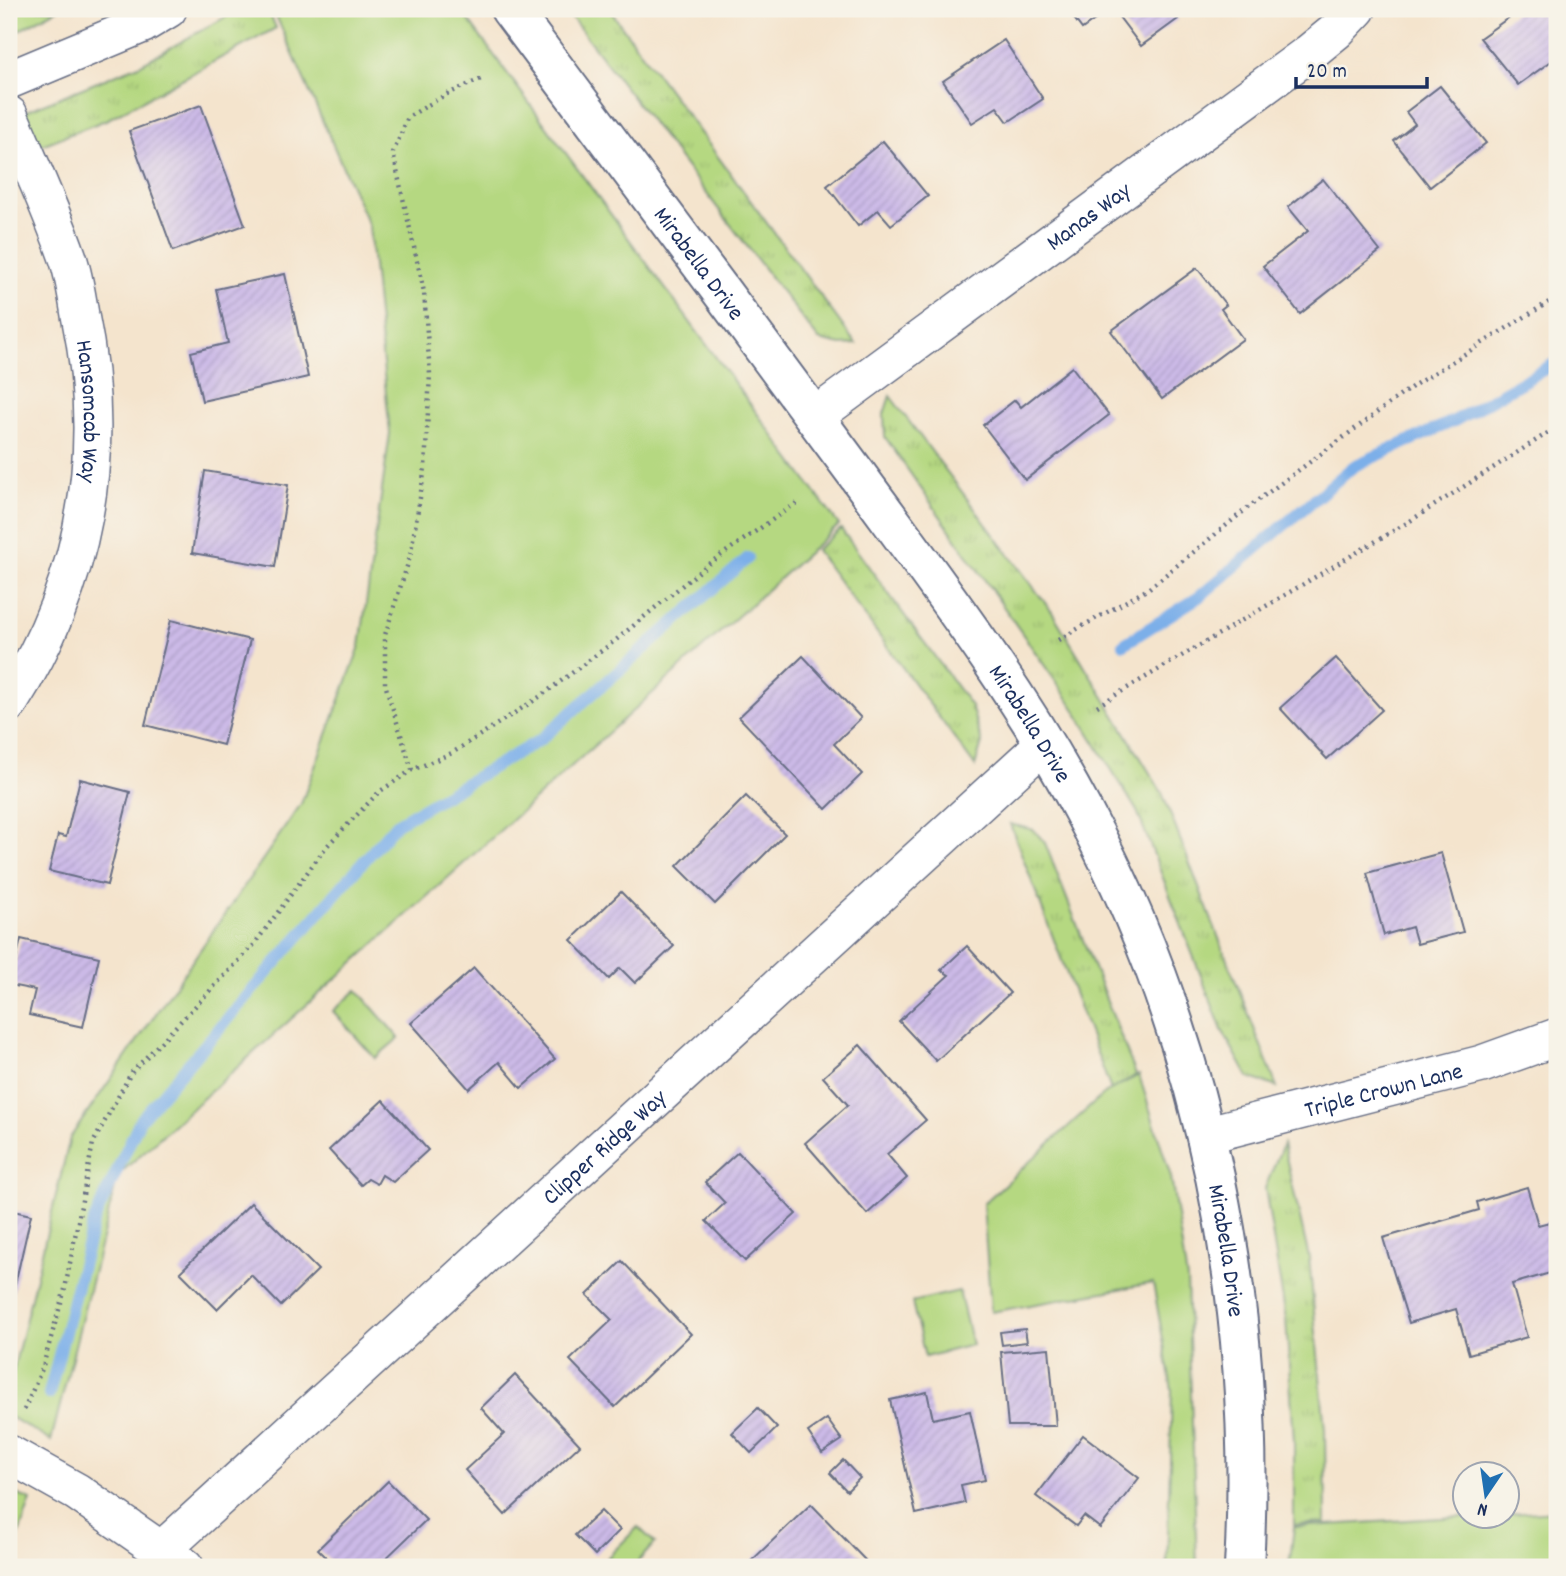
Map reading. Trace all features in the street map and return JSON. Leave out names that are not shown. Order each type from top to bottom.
[{"type":"street","points":[[9,80],[143,24],[168,9]]},
{"type":"street","name":"Mirabella Drive","points":[[510,9],[1002,673],[1084,811],[1146,949],[1168,1010],[1205,1135],[1235,1290],[1242,1362],[1248,1436],[1244,1567]]},
{"type":"street","name":"Manas Way","points":[[814,417],[1309,53],[1336,32],[1357,9]]},
{"type":"street","name":"Hansomcab Way","points":[[9,115],[69,260],[87,345],[94,432],[90,486],[80,540],[60,603],[33,664],[9,703]]},
{"type":"street","name":"Clipper Ridge Way","points":[[174,1558],[1045,744]]},
{"type":"street","name":"Triple Crown Lane","points":[[1205,1135],[1482,1064],[1557,1037]]},
{"type":"street","points":[[9,1454],[77,1492],[174,1558]]},
{"type":"path","points":[[412,770],[385,684],[385,635],[410,557],[425,468],[430,374],[424,292],[393,153],[408,117],[445,95],[481,79]]},
{"type":"path","points":[[1058,640],[1148,589],[1250,506],[1416,384],[1557,297]]},
{"type":"path","points":[[1097,706],[1410,521],[1557,427]]},
{"type":"path","points":[[24,1410],[42,1369],[65,1289],[93,1143],[131,1073],[253,946],[326,846],[379,792],[412,770],[452,753],[541,696],[616,640],[706,565],[798,502]]},
{"type":"green space","points":[[9,9],[58,9],[9,36]]},
{"type":"green space","points":[[240,9],[268,9],[276,28],[108,119],[9,158],[9,118],[139,65]]},
{"type":"green space","points":[[273,9],[460,9],[839,525],[118,1175],[51,1441],[9,1416],[9,1388],[70,1138],[301,804],[360,646],[390,433],[369,226]]},
{"type":"green space","points":[[565,9],[609,9],[856,344],[841,345],[819,340]]},
{"type":"green space","points":[[890,396],[1052,612],[1162,793],[1277,1087],[1248,1077],[1222,1030],[1137,811],[1070,702],[885,437],[884,414]]},
{"type":"green space","points":[[841,529],[971,706],[982,743],[975,766],[816,550]]},
{"type":"green space","points":[[1010,824],[1034,830],[1045,843],[1136,1075],[1111,1090]]},
{"type":"green space","points":[[357,990],[399,1038],[375,1058],[333,1011]]},
{"type":"green space","points":[[1139,1075],[1171,1177],[1187,1279],[1197,1567],[1167,1567],[1172,1390],[1153,1283],[991,1312],[983,1204],[1106,1092]]},
{"type":"green space","points":[[1283,1144],[1309,1258],[1325,1430],[1326,1523],[1294,1525],[1294,1441],[1286,1319],[1265,1188]]},
{"type":"green space","points":[[959,1291],[972,1345],[925,1357],[912,1302]]},
{"type":"green space","points":[[9,1491],[31,1500],[9,1562]]},
{"type":"green space","points":[[1557,1511],[1557,1567],[1289,1567],[1294,1527],[1450,1518],[1450,1530],[1520,1530],[1520,1513]]},
{"type":"green space","points":[[638,1527],[655,1543],[633,1567],[617,1567],[607,1558]]},
{"type":"building","points":[[1067,9],[1110,9],[1082,29]]},
{"type":"building","points":[[1113,9],[1171,9],[1178,19],[1141,46]]},
{"type":"building","points":[[1521,9],[1557,9],[1557,57],[1518,85],[1480,38]]},
{"type":"building","points":[[1004,40],[1043,99],[1008,122],[997,107],[972,123],[943,81]]},
{"type":"building","points":[[1440,86],[1486,143],[1430,187],[1394,141],[1415,124],[1406,112]]},
{"type":"building","points":[[201,105],[245,225],[173,251],[129,131]]},
{"type":"building","points":[[883,141],[928,196],[891,225],[878,210],[858,226],[827,186]]},
{"type":"building","points":[[1323,179],[1380,251],[1300,314],[1263,266],[1308,231],[1288,207]]},
{"type":"building","points":[[1197,268],[1226,305],[1221,309],[1243,339],[1162,399],[1111,331]]},
{"type":"building","points":[[285,274],[308,377],[202,401],[191,352],[228,343],[216,289]]},
{"type":"building","points":[[1072,367],[1109,415],[1025,480],[983,425],[1015,400],[1021,407]]},
{"type":"building","points":[[205,471],[288,485],[275,567],[192,553]]},
{"type":"building","points":[[171,620],[250,640],[223,745],[145,725]]},
{"type":"building","points":[[803,656],[861,718],[834,744],[862,774],[826,809],[739,717]]},
{"type":"building","points":[[1336,658],[1382,710],[1327,759],[1280,708]]},
{"type":"building","points":[[80,779],[130,792],[107,885],[49,871],[58,835],[66,837]]},
{"type":"building","points":[[746,796],[785,834],[715,904],[677,866]]},
{"type":"building","points":[[1441,853],[1463,932],[1417,944],[1412,927],[1384,935],[1367,873]]},
{"type":"building","points":[[621,892],[674,946],[635,983],[620,968],[609,979],[571,940]]},
{"type":"building","points":[[21,939],[99,957],[83,1027],[29,1015],[35,990],[10,985]]},
{"type":"building","points":[[967,946],[1010,993],[936,1061],[899,1021],[949,975],[941,970]]},
{"type":"building","points":[[474,968],[555,1059],[521,1088],[499,1062],[469,1089],[411,1023]]},
{"type":"building","points":[[860,1045],[926,1120],[887,1154],[907,1178],[867,1214],[805,1143],[848,1105],[823,1077]]},
{"type":"building","points":[[383,1100],[428,1150],[393,1182],[382,1175],[377,1184],[368,1179],[361,1185],[329,1150]]},
{"type":"building","points":[[738,1152],[796,1214],[745,1261],[706,1221],[725,1203],[705,1182]]},
{"type":"building","points":[[1527,1187],[1538,1225],[1557,1220],[1557,1271],[1512,1284],[1527,1337],[1469,1354],[1456,1309],[1409,1323],[1383,1238],[1479,1210],[1477,1202]]},
{"type":"building","points":[[251,1203],[318,1270],[281,1306],[251,1275],[217,1309],[180,1272]]},
{"type":"building","points":[[9,1210],[31,1215],[10,1306],[9,1306]]},
{"type":"building","points":[[622,1261],[691,1334],[615,1407],[570,1360],[612,1320],[587,1295]]},
{"type":"building","points":[[1025,1329],[1027,1342],[1002,1345],[1000,1332]]},
{"type":"building","points":[[1049,1348],[1056,1426],[1008,1426],[1001,1352]]},
{"type":"building","points":[[515,1375],[580,1445],[505,1515],[465,1470],[504,1434],[481,1408]]},
{"type":"building","points":[[927,1392],[933,1419],[970,1411],[985,1480],[961,1485],[965,1503],[916,1514],[890,1400]]},
{"type":"building","points":[[758,1408],[777,1428],[751,1453],[732,1433]]},
{"type":"building","points":[[827,1419],[842,1440],[822,1453],[808,1432]]},
{"type":"building","points":[[1083,1435],[1139,1478],[1100,1528],[1084,1516],[1076,1526],[1036,1496]]},
{"type":"building","points":[[843,1460],[860,1478],[847,1491],[830,1473]]},
{"type":"building","points":[[388,1481],[426,1520],[377,1567],[336,1567],[318,1549]]},
{"type":"building","points":[[811,1504],[865,1560],[857,1567],[745,1567]]},
{"type":"building","points":[[601,1511],[620,1530],[595,1555],[575,1535]]},
{"type":"waterway","points":[[1124,644],[1199,597],[1354,466],[1456,420],[1557,362]]},
{"type":"waterway","points":[[49,1394],[93,1223],[140,1120],[396,824],[540,740],[748,558]]}]
